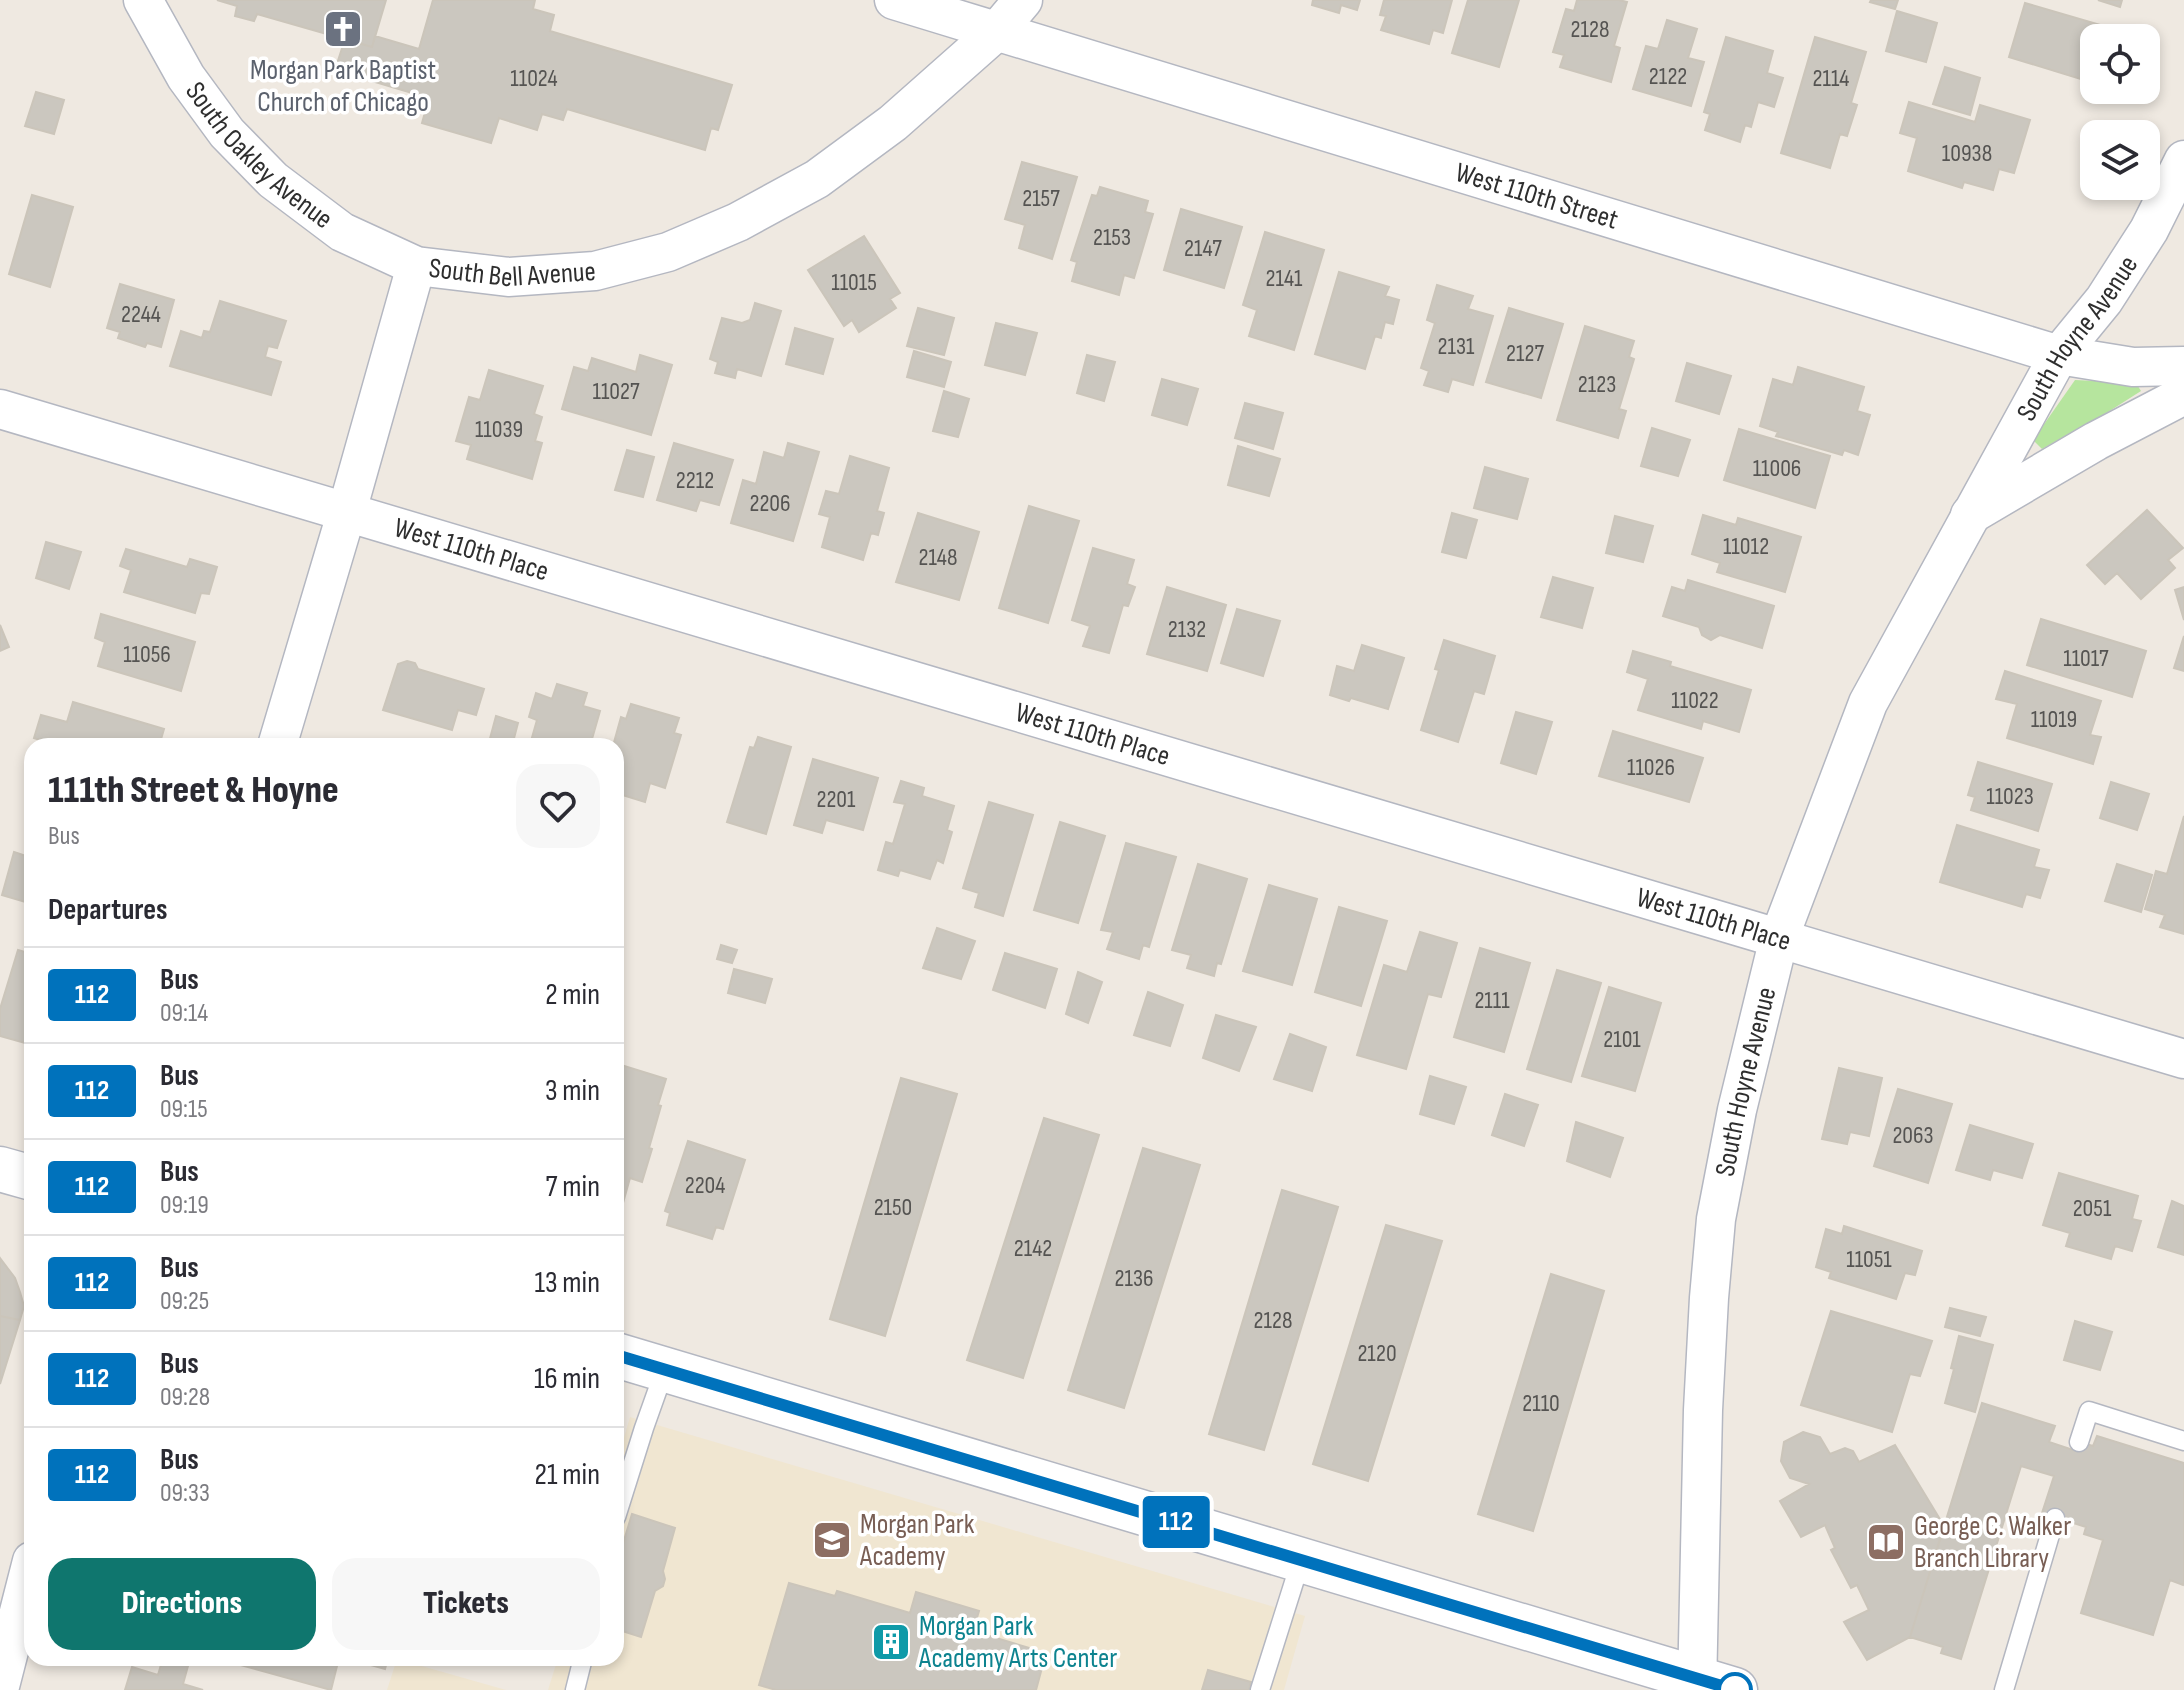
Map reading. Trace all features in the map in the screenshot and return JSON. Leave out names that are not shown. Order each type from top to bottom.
[{"type":"main road","points":[[0,1169],[24,1176]]},
{"type":"main road","points":[[624,1357],[1710,1686]]},
{"type":"street","name":"South Oakley Avenue","points":[[143,0],[186,77],[227,133],[273,180],[342,232],[416,266]]},
{"type":"street","name":"West 110th Street","points":[[894,0],[2059,355],[2133,367],[2184,366]]},
{"type":"street","name":"South Bell Avenue","points":[[279,738],[416,266],[508,277],[595,271],[668,252],[738,222],[817,179],[893,123],[997,31],[1023,0]]},
{"type":"street","name":"South Hoyne Avenue","points":[[1710,1686],[1703,1410],[1716,1219],[1737,1110],[1779,938],[1868,703],[2059,355],[2104,300],[2134,254],[2184,160]]},
{"type":"street","name":"South Hoyne Avenue","points":[[1970,515],[2096,441],[2184,395]]},
{"type":"street","name":"West 110th Place","points":[[0,409],[2184,1059]]},
{"type":"street","points":[[0,1686],[24,1592]]},
{"type":"lane","points":[[624,1491],[665,1369]]},
{"type":"lane","points":[[2079,1442],[2089,1411],[2184,1441]]},
{"type":"lane","points":[[2004,1690],[2055,1518]]},
{"type":"lane","points":[[1260,1690],[1301,1560]]},
{"type":"lane","points":[[575,1690],[581,1666]]},
{"type":"shaded area","name":"Morgan Park Academy","points":[[630,1417],[1305,1616],[1284,1690],[548,1690],[556,1666],[624,1666],[624,1438]]},
{"type":"shaded area","points":[[395,1666],[422,1666],[506,1690],[387,1690]]},
{"type":"green space","points":[[2075,380],[2136,383],[2141,391],[2042,449],[2033,440]]},
{"type":"building","name":"Morgan Park Baptist Church of Chicago","points":[[217,0],[386,0],[372,47],[257,14],[254,21],[235,16],[237,6]]},
{"type":"building","points":[[433,0],[535,0],[533,9],[554,15],[550,31],[732,85],[718,130],[711,128],[705,150],[567,109],[563,120],[542,114],[537,130],[499,118],[491,143],[422,123],[429,98],[335,70],[345,39],[372,47],[375,36],[419,49]]},
{"type":"building","points":[[1313,0],[1360,0],[1357,10],[1341,5],[1339,13],[1312,5]]},
{"type":"building","points":[[1384,0],[1452,0],[1443,33],[1433,30],[1429,44],[1381,30],[1386,16],[1380,15]]},
{"type":"building","points":[[1468,0],[1519,0],[1499,67],[1452,53]]},
{"type":"building","points":[[1577,0],[1627,2],[1614,46],[1620,48],[1611,82],[1560,67],[1564,55],[1553,52],[1566,9],[1574,11]]},
{"type":"building","points":[[1871,0],[1898,0],[1895,9]]},
{"type":"building","points":[[2098,0],[2122,0],[2120,7]]},
{"type":"building","points":[[2025,3],[2097,24],[2080,24],[2080,79],[2009,57]]},
{"type":"building","points":[[1897,11],[1937,23],[1926,62],[1886,51]]},
{"type":"building","points":[[1667,20],[1697,29],[1688,58],[1704,62],[1691,106],[1633,89],[1646,46],[1658,49]]},
{"type":"building","points":[[1726,37],[1773,51],[1767,73],[1783,78],[1774,107],[1758,102],[1751,127],[1745,125],[1740,142],[1705,130],[1710,114],[1704,112]]},
{"type":"building","points":[[1815,37],[1866,52],[1851,103],[1857,105],[1847,136],[1840,134],[1830,168],[1781,153]]},
{"type":"building","points":[[1945,67],[1980,78],[1970,115],[1933,104]]},
{"type":"building","points":[[36,92],[64,100],[54,134],[25,126]]},
{"type":"building","points":[[1909,102],[1975,122],[1980,105],[2030,120],[2014,173],[1999,169],[1993,190],[1964,182],[1962,188],[1908,171],[1917,138],[1900,133]]},
{"type":"building","points":[[1022,162],[1077,177],[1052,259],[1019,248],[1025,225],[1005,219]]},
{"type":"building","points":[[1100,187],[1148,201],[1145,212],[1153,214],[1134,278],[1124,275],[1119,295],[1072,281],[1077,262],[1071,260],[1092,195],[1097,196]]},
{"type":"building","points":[[32,195],[73,207],[50,287],[9,274]]},
{"type":"building","points":[[1181,209],[1242,227],[1224,288],[1164,270]]},
{"type":"building","points":[[1265,232],[1324,250],[1294,350],[1249,336],[1257,310],[1243,305]]},
{"type":"building","points":[[864,236],[900,293],[890,299],[896,308],[859,332],[852,320],[844,326],[808,270]]},
{"type":"building","points":[[1339,272],[1389,287],[1385,296],[1399,300],[1393,324],[1385,322],[1381,338],[1375,336],[1365,369],[1315,354]]},
{"type":"building","points":[[120,284],[174,300],[161,347],[147,343],[145,347],[118,338],[120,332],[107,328]]},
{"type":"building","points":[[1437,285],[1473,296],[1468,309],[1493,316],[1473,385],[1452,379],[1448,392],[1424,385],[1429,371],[1421,368],[1435,323],[1427,320]]},
{"type":"building","points":[[220,301],[286,321],[277,348],[268,346],[265,357],[281,362],[271,395],[170,366],[181,331],[202,338],[204,331],[210,332]]},
{"type":"building","points":[[755,303],[781,311],[761,376],[737,369],[735,378],[715,373],[718,362],[710,359],[722,318],[742,323],[750,320]]},
{"type":"building","points":[[918,308],[954,318],[944,355],[907,346]]},
{"type":"building","points":[[1509,308],[1563,324],[1541,398],[1486,382]]},
{"type":"building","points":[[996,323],[1037,333],[1025,375],[985,365]]},
{"type":"building","points":[[1585,326],[1634,341],[1629,357],[1634,359],[1619,409],[1626,411],[1618,438],[1557,420]]},
{"type":"building","points":[[795,328],[833,339],[823,374],[786,364]]},
{"type":"building","points":[[914,351],[951,362],[944,387],[907,377]]},
{"type":"building","points":[[640,355],[672,365],[651,435],[562,409],[574,367],[588,371],[592,358],[636,372]]},
{"type":"building","points":[[1087,355],[1115,362],[1104,401],[1077,393]]},
{"type":"building","points":[[1687,363],[1731,376],[1719,414],[1676,401]]},
{"type":"building","points":[[1798,367],[1864,387],[1857,411],[1870,415],[1858,455],[1844,450],[1842,455],[1776,436],[1778,432],[1760,426],[1773,379],[1793,385]]},
{"type":"building","points":[[489,370],[543,386],[534,414],[542,417],[535,441],[542,443],[532,479],[467,459],[471,445],[456,441],[469,397],[480,400]]},
{"type":"building","points":[[1162,379],[1198,389],[1187,425],[1152,415]]},
{"type":"building","points":[[944,391],[969,399],[958,437],[933,431]]},
{"type":"building","points":[[1245,403],[1283,413],[1273,449],[1235,438]]},
{"type":"building","points":[[1652,428],[1690,440],[1678,476],[1641,466]]},
{"type":"building","points":[[1739,429],[1830,456],[1815,508],[1724,480]]},
{"type":"building","points":[[674,443],[733,460],[719,505],[700,500],[696,511],[657,500]]},
{"type":"building","points":[[788,443],[819,452],[793,541],[731,523],[743,480],[756,484],[764,452],[784,458]]},
{"type":"building","points":[[1238,446],[1280,459],[1269,496],[1228,485]]},
{"type":"building","points":[[627,450],[654,457],[643,497],[615,490]]},
{"type":"building","points":[[850,456],[889,468],[877,511],[884,513],[878,535],[871,533],[863,560],[822,547],[830,517],[819,514],[826,491],[839,494]]},
{"type":"building","points":[[1485,467],[1528,479],[1517,519],[1474,508]]},
{"type":"building","points":[[1029,506],[1079,521],[1048,623],[999,608]]},
{"type":"building","points":[[2147,510],[2183,548],[2168,560],[2175,568],[2141,599],[2117,573],[2105,584],[2087,565]]},
{"type":"building","points":[[918,513],[979,532],[959,600],[896,582]]},
{"type":"building","points":[[1452,513],[1477,520],[1466,558],[1442,552]]},
{"type":"building","points":[[1703,515],[1736,525],[1738,518],[1801,537],[1785,592],[1717,572],[1720,563],[1692,554]]},
{"type":"building","points":[[1615,516],[1653,526],[1643,562],[1606,553]]},
{"type":"building","points":[[46,542],[81,552],[69,589],[36,578]]},
{"type":"building","points":[[1093,548],[1134,560],[1127,584],[1135,587],[1128,606],[1123,605],[1109,653],[1083,646],[1090,626],[1072,620]]},
{"type":"building","points":[[126,549],[187,567],[190,559],[217,567],[209,594],[201,593],[195,613],[124,592],[131,570],[120,566]]},
{"type":"building","points":[[1553,577],[1593,588],[1582,628],[1541,617]]},
{"type":"building","points":[[1688,580],[1774,606],[1762,648],[1720,635],[1711,640],[1702,635],[1699,627],[1663,616],[1672,587],[1685,591]]},
{"type":"building","points":[[1167,587],[1226,605],[1207,671],[1147,654]]},
{"type":"building","points":[[2184,587],[2184,620],[2175,590]]},
{"type":"building","points":[[1237,609],[1280,621],[1263,676],[1221,663]]},
{"type":"building","points":[[101,614],[195,642],[181,691],[98,666],[105,642],[95,638]]},
{"type":"building","points":[[2041,619],[2146,651],[2132,697],[2027,665]]},
{"type":"building","points":[[0,625],[9,647],[0,651]]},
{"type":"building","points":[[2184,636],[2184,671],[2174,668]]},
{"type":"building","points":[[1444,640],[1495,656],[1484,694],[1474,691],[1458,742],[1421,730],[1439,670],[1435,669]]},
{"type":"building","points":[[1362,645],[1404,658],[1388,709],[1330,695],[1337,666],[1354,671]]},
{"type":"building","points":[[1633,651],[1671,662],[1670,666],[1751,690],[1739,732],[1703,721],[1701,729],[1638,710],[1648,679],[1627,672]]},
{"type":"building","points":[[407,661],[415,663],[418,669],[484,689],[476,715],[458,710],[452,730],[383,710],[398,664]]},
{"type":"building","points":[[2005,671],[2101,701],[2090,735],[2101,737],[2093,764],[2007,738],[2017,704],[1996,699]]},
{"type":"building","points":[[557,684],[587,693],[583,706],[600,711],[592,738],[532,738],[537,720],[529,717],[536,693],[552,699]]},
{"type":"building","points":[[73,702],[164,729],[161,738],[34,738],[41,715],[67,722]]},
{"type":"building","points":[[631,704],[679,718],[674,733],[681,735],[665,788],[650,783],[645,802],[624,795],[624,738],[615,738],[621,717],[626,719]]},
{"type":"building","points":[[1516,712],[1552,722],[1536,774],[1501,763]]},
{"type":"building","points":[[496,716],[518,723],[514,738],[490,738]]},
{"type":"building","points":[[1613,731],[1703,758],[1689,802],[1599,776]]},
{"type":"building","points":[[758,737],[791,747],[766,834],[727,822],[750,747],[754,748]]},
{"type":"building","points":[[813,759],[878,778],[863,830],[826,820],[822,833],[794,825]]},
{"type":"building","points":[[1978,762],[2052,784],[2038,831],[1971,810],[1975,797],[1968,795]]},
{"type":"building","points":[[901,781],[924,788],[922,796],[954,806],[947,830],[952,832],[943,863],[937,860],[930,879],[900,870],[898,876],[878,870],[886,842],[893,844],[905,804],[894,802]]},
{"type":"building","points":[[2111,782],[2149,794],[2137,830],[2100,818]]},
{"type":"building","points":[[989,802],[1033,815],[1003,916],[975,907],[979,893],[963,888]]},
{"type":"building","points":[[2184,816],[2184,934],[2160,927],[2165,915],[2145,909],[2156,871],[2167,874]]},
{"type":"building","points":[[1060,822],[1105,836],[1078,923],[1034,910]]},
{"type":"building","points":[[1957,825],[2039,850],[2034,867],[2049,870],[2040,898],[2026,894],[2022,907],[1940,882]]},
{"type":"building","points":[[1126,843],[1176,857],[1149,947],[1143,945],[1139,959],[1107,949],[1113,932],[1101,930]]},
{"type":"building","points":[[14,852],[24,855],[24,902],[2,895]]},
{"type":"building","points":[[1198,864],[1247,879],[1221,964],[1217,963],[1214,976],[1187,968],[1191,955],[1172,950]]},
{"type":"building","points":[[2117,864],[2152,875],[2141,912],[2105,901]]},
{"type":"building","points":[[1269,885],[1317,899],[1292,985],[1243,971]]},
{"type":"building","points":[[1339,907],[1387,921],[1361,1006],[1315,992]]},
{"type":"building","points":[[937,928],[975,941],[961,979],[923,968]]},
{"type":"building","points":[[1420,932],[1457,943],[1441,997],[1428,994],[1406,1069],[1357,1055],[1384,965],[1407,972]]},
{"type":"building","points":[[721,945],[737,950],[732,963],[717,959]]},
{"type":"building","points":[[1480,948],[1530,963],[1504,1052],[1454,1037]]},
{"type":"building","points":[[18,950],[24,952],[24,1043],[0,1036],[0,1009]]},
{"type":"building","points":[[1005,953],[1057,969],[1045,1008],[993,990]]},
{"type":"building","points":[[734,969],[772,979],[765,1003],[728,993]]},
{"type":"building","points":[[1557,970],[1601,983],[1571,1082],[1527,1069]]},
{"type":"building","points":[[1078,972],[1102,982],[1088,1023],[1066,1014]]},
{"type":"building","points":[[1609,987],[1661,1003],[1635,1091],[1582,1076]]},
{"type":"building","points":[[1148,992],[1183,1005],[1170,1046],[1134,1035]]},
{"type":"building","points":[[1216,1015],[1256,1027],[1239,1071],[1203,1058]]},
{"type":"building","points":[[1290,1034],[1326,1047],[1312,1091],[1274,1079]]},
{"type":"building","points":[[624,1066],[666,1079],[642,1182],[630,1178],[624,1199]]},
{"type":"building","points":[[1839,1068],[1882,1078],[1869,1136],[1850,1132],[1847,1144],[1822,1139]]},
{"type":"building","points":[[1430,1076],[1466,1087],[1454,1124],[1420,1114]]},
{"type":"building","points":[[901,1078],[957,1094],[885,1336],[830,1319]]},
{"type":"building","points":[[1898,1089],[1952,1104],[1928,1183],[1874,1166]]},
{"type":"building","points":[[1505,1094],[1538,1105],[1524,1146],[1492,1135]]},
{"type":"building","points":[[1044,1118],[1099,1135],[1023,1378],[967,1360]]},
{"type":"building","points":[[1576,1122],[1623,1138],[1610,1177],[1567,1161]]},
{"type":"building","points":[[1970,1125],[2033,1144],[2022,1178],[1993,1170],[1990,1180],[1956,1170]]},
{"type":"building","points":[[688,1141],[745,1160],[723,1229],[716,1227],[712,1239],[667,1225],[670,1213],[665,1211]]},
{"type":"building","points":[[1143,1148],[1200,1165],[1124,1408],[1068,1390]]},
{"type":"building","points":[[2059,1173],[2138,1196],[2132,1219],[2141,1221],[2132,1251],[2115,1246],[2111,1259],[2066,1246],[2070,1233],[2043,1225]]},
{"type":"building","points":[[1282,1190],[1338,1207],[1264,1450],[1209,1434]]},
{"type":"building","points":[[2172,1201],[2184,1206],[2184,1255],[2158,1247]]},
{"type":"building","points":[[1386,1225],[1442,1241],[1368,1481],[1313,1464]]},
{"type":"building","points":[[1844,1226],[1922,1251],[1915,1275],[1905,1273],[1896,1299],[1829,1278],[1831,1272],[1816,1267],[1826,1229],[1842,1234]]},
{"type":"building","points":[[0,1258],[15,1278],[20,1292],[24,1306],[20,1320],[0,1316]]},
{"type":"building","points":[[1551,1274],[1604,1291],[1533,1531],[1478,1514]]},
{"type":"building","points":[[1950,1308],[1986,1317],[1980,1336],[1945,1327]]},
{"type":"building","points":[[1831,1311],[1932,1341],[1920,1376],[1910,1374],[1892,1432],[1801,1405]]},
{"type":"building","points":[[0,1316],[20,1320],[0,1384]]},
{"type":"building","points":[[2075,1321],[2112,1332],[2100,1370],[2064,1360]]},
{"type":"building","points":[[1959,1336],[1993,1345],[1975,1412],[1945,1403]]},
{"type":"building","points":[[1982,1403],[2055,1426],[2049,1442],[2076,1451],[2079,1442],[2093,1446],[2097,1436],[2184,1463],[2184,1582],[2183,1585],[2170,1580],[2153,1635],[2081,1613],[2103,1540],[2084,1534],[2086,1527],[2042,1513],[2054,1476],[2021,1466],[1961,1659],[1941,1653],[1943,1647],[1910,1637]]},
{"type":"building","name":"George C. Walker Branch Library","points":[[1803,1432],[1820,1437],[1830,1454],[1845,1448],[1853,1451],[1859,1462],[1895,1445],[1944,1526],[1910,1637],[1867,1660],[1844,1622],[1869,1610],[1857,1585],[1851,1588],[1831,1550],[1835,1548],[1825,1525],[1801,1537],[1780,1501],[1809,1484],[1790,1478],[1781,1461],[1784,1442]]},
{"type":"building","points":[[632,1514],[675,1528],[663,1571],[663,1586],[655,1591],[641,1637],[624,1632],[624,1540]]},
{"type":"building","name":"Morgan Park Academy Arts Center","points":[[789,1583],[835,1596],[837,1591],[910,1613],[916,1592],[979,1611],[973,1631],[1046,1653],[1036,1690],[776,1690],[759,1685]]},
{"type":"building","points":[[161,1666],[188,1666],[183,1684],[203,1690],[125,1690],[132,1667],[158,1675]]},
{"type":"building","points":[[244,1666],[337,1666],[331,1690]]},
{"type":"building","points":[[1208,1670],[1251,1682],[1249,1690],[1202,1690]]},
{"type":"bus line","name":"112","points":[[624,1357],[1735,1690]]},
{"type":"place","name":"Morgan Park Baptist Church of Chicago","points":[[343,29]]},
{"type":"place","name":"Morgan Park Academy","points":[[832,1540]]},
{"type":"place","name":"George C. Walker Branch Library","points":[[1886,1542]]},
{"type":"place","name":"Morgan Park Academy Arts Center","points":[[891,1642]]}]
